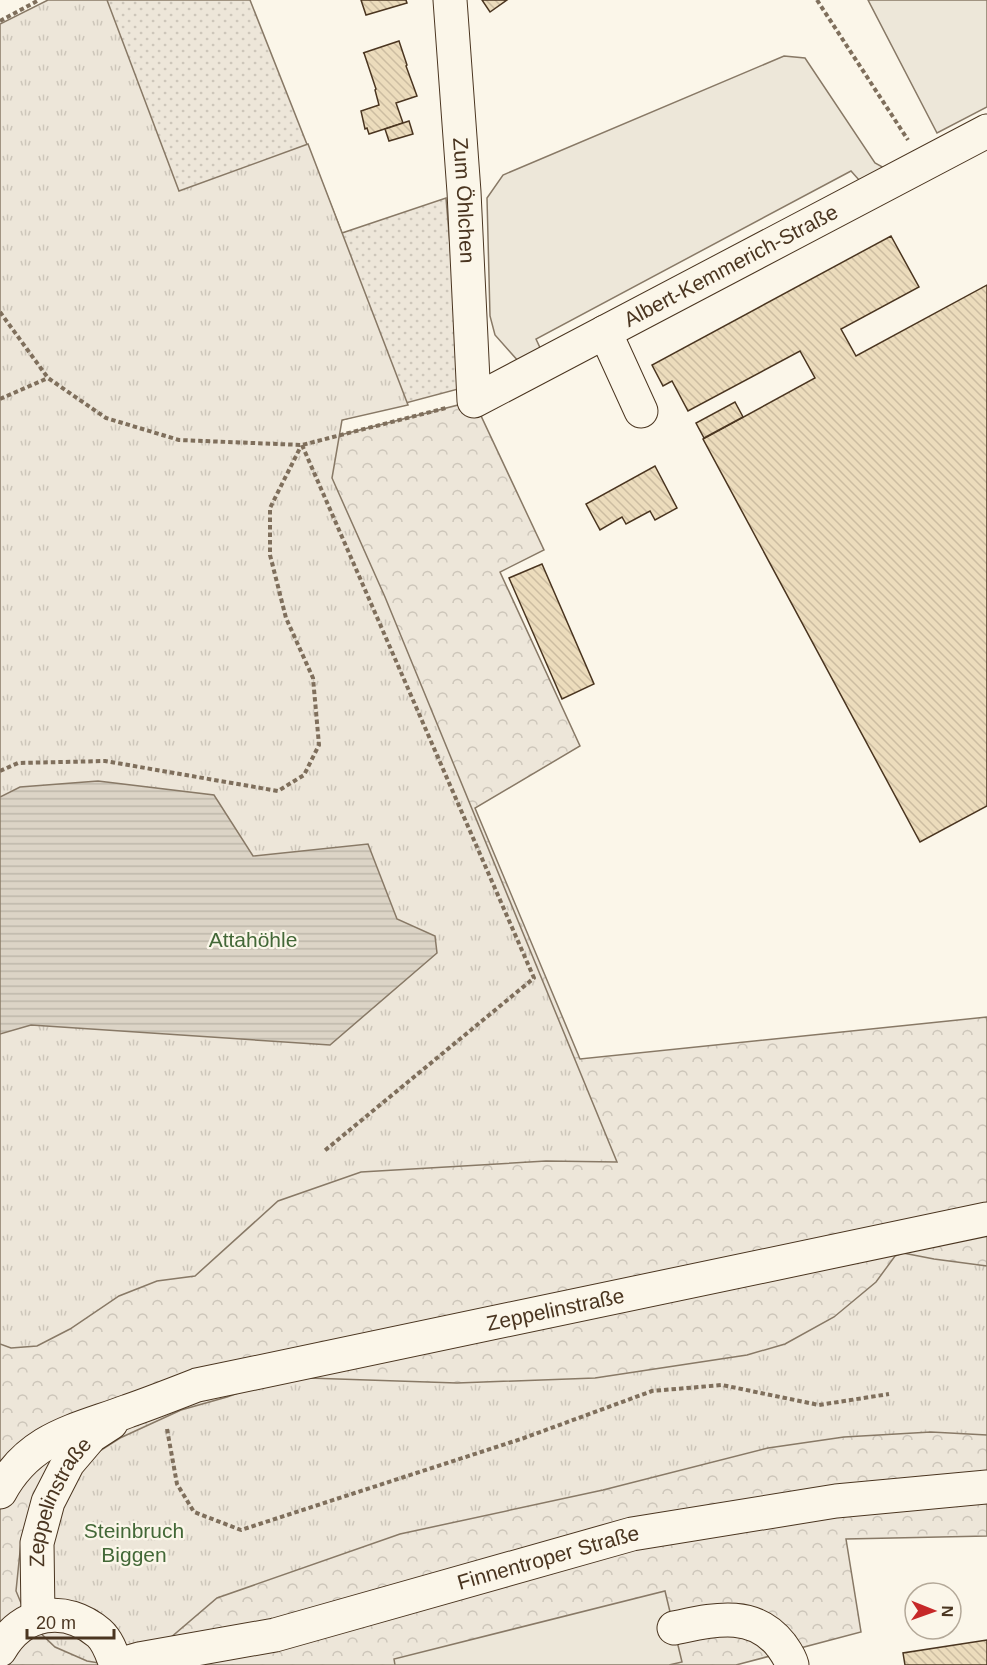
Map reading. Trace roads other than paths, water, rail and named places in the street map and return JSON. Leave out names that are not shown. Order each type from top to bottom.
[{"type":"main road","name":"Zum Öhlchen","points":[[450,0],[464,192],[474,401]]},
{"type":"main road","name":"Albert-Kemmerich-Straße","points":[[474,401],[987,131]]},
{"type":"main road","points":[[605,332],[641,411]]},
{"type":"main road","name":"Zeppelinstraße","points":[[0,1491],[15,1468],[45,1444],[68,1431],[127,1412],[197,1385],[987,1219]]},
{"type":"main road","name":"Zeppelinstraße","points":[[38,1617],[37,1543],[48,1502],[68,1463],[91,1436],[127,1412]]},
{"type":"main road","name":"Finnentroper Straße","points":[[117,1665],[275,1635],[632,1534],[836,1501],[987,1487]]},
{"type":"main road","points":[[0,1650],[7,1637],[23,1624],[38,1617],[57,1615],[75,1618],[100,1633],[111,1649],[117,1665]]},
{"type":"main road","points":[[674,1628],[716,1619],[751,1622],[774,1636],[790,1657],[792,1665]]},
{"type":"park label","name":"Attahöhle","points":[[253,940]]},
{"type":"park label","name":"Steinbruch Biggen","points":[[134,1543]]}]
